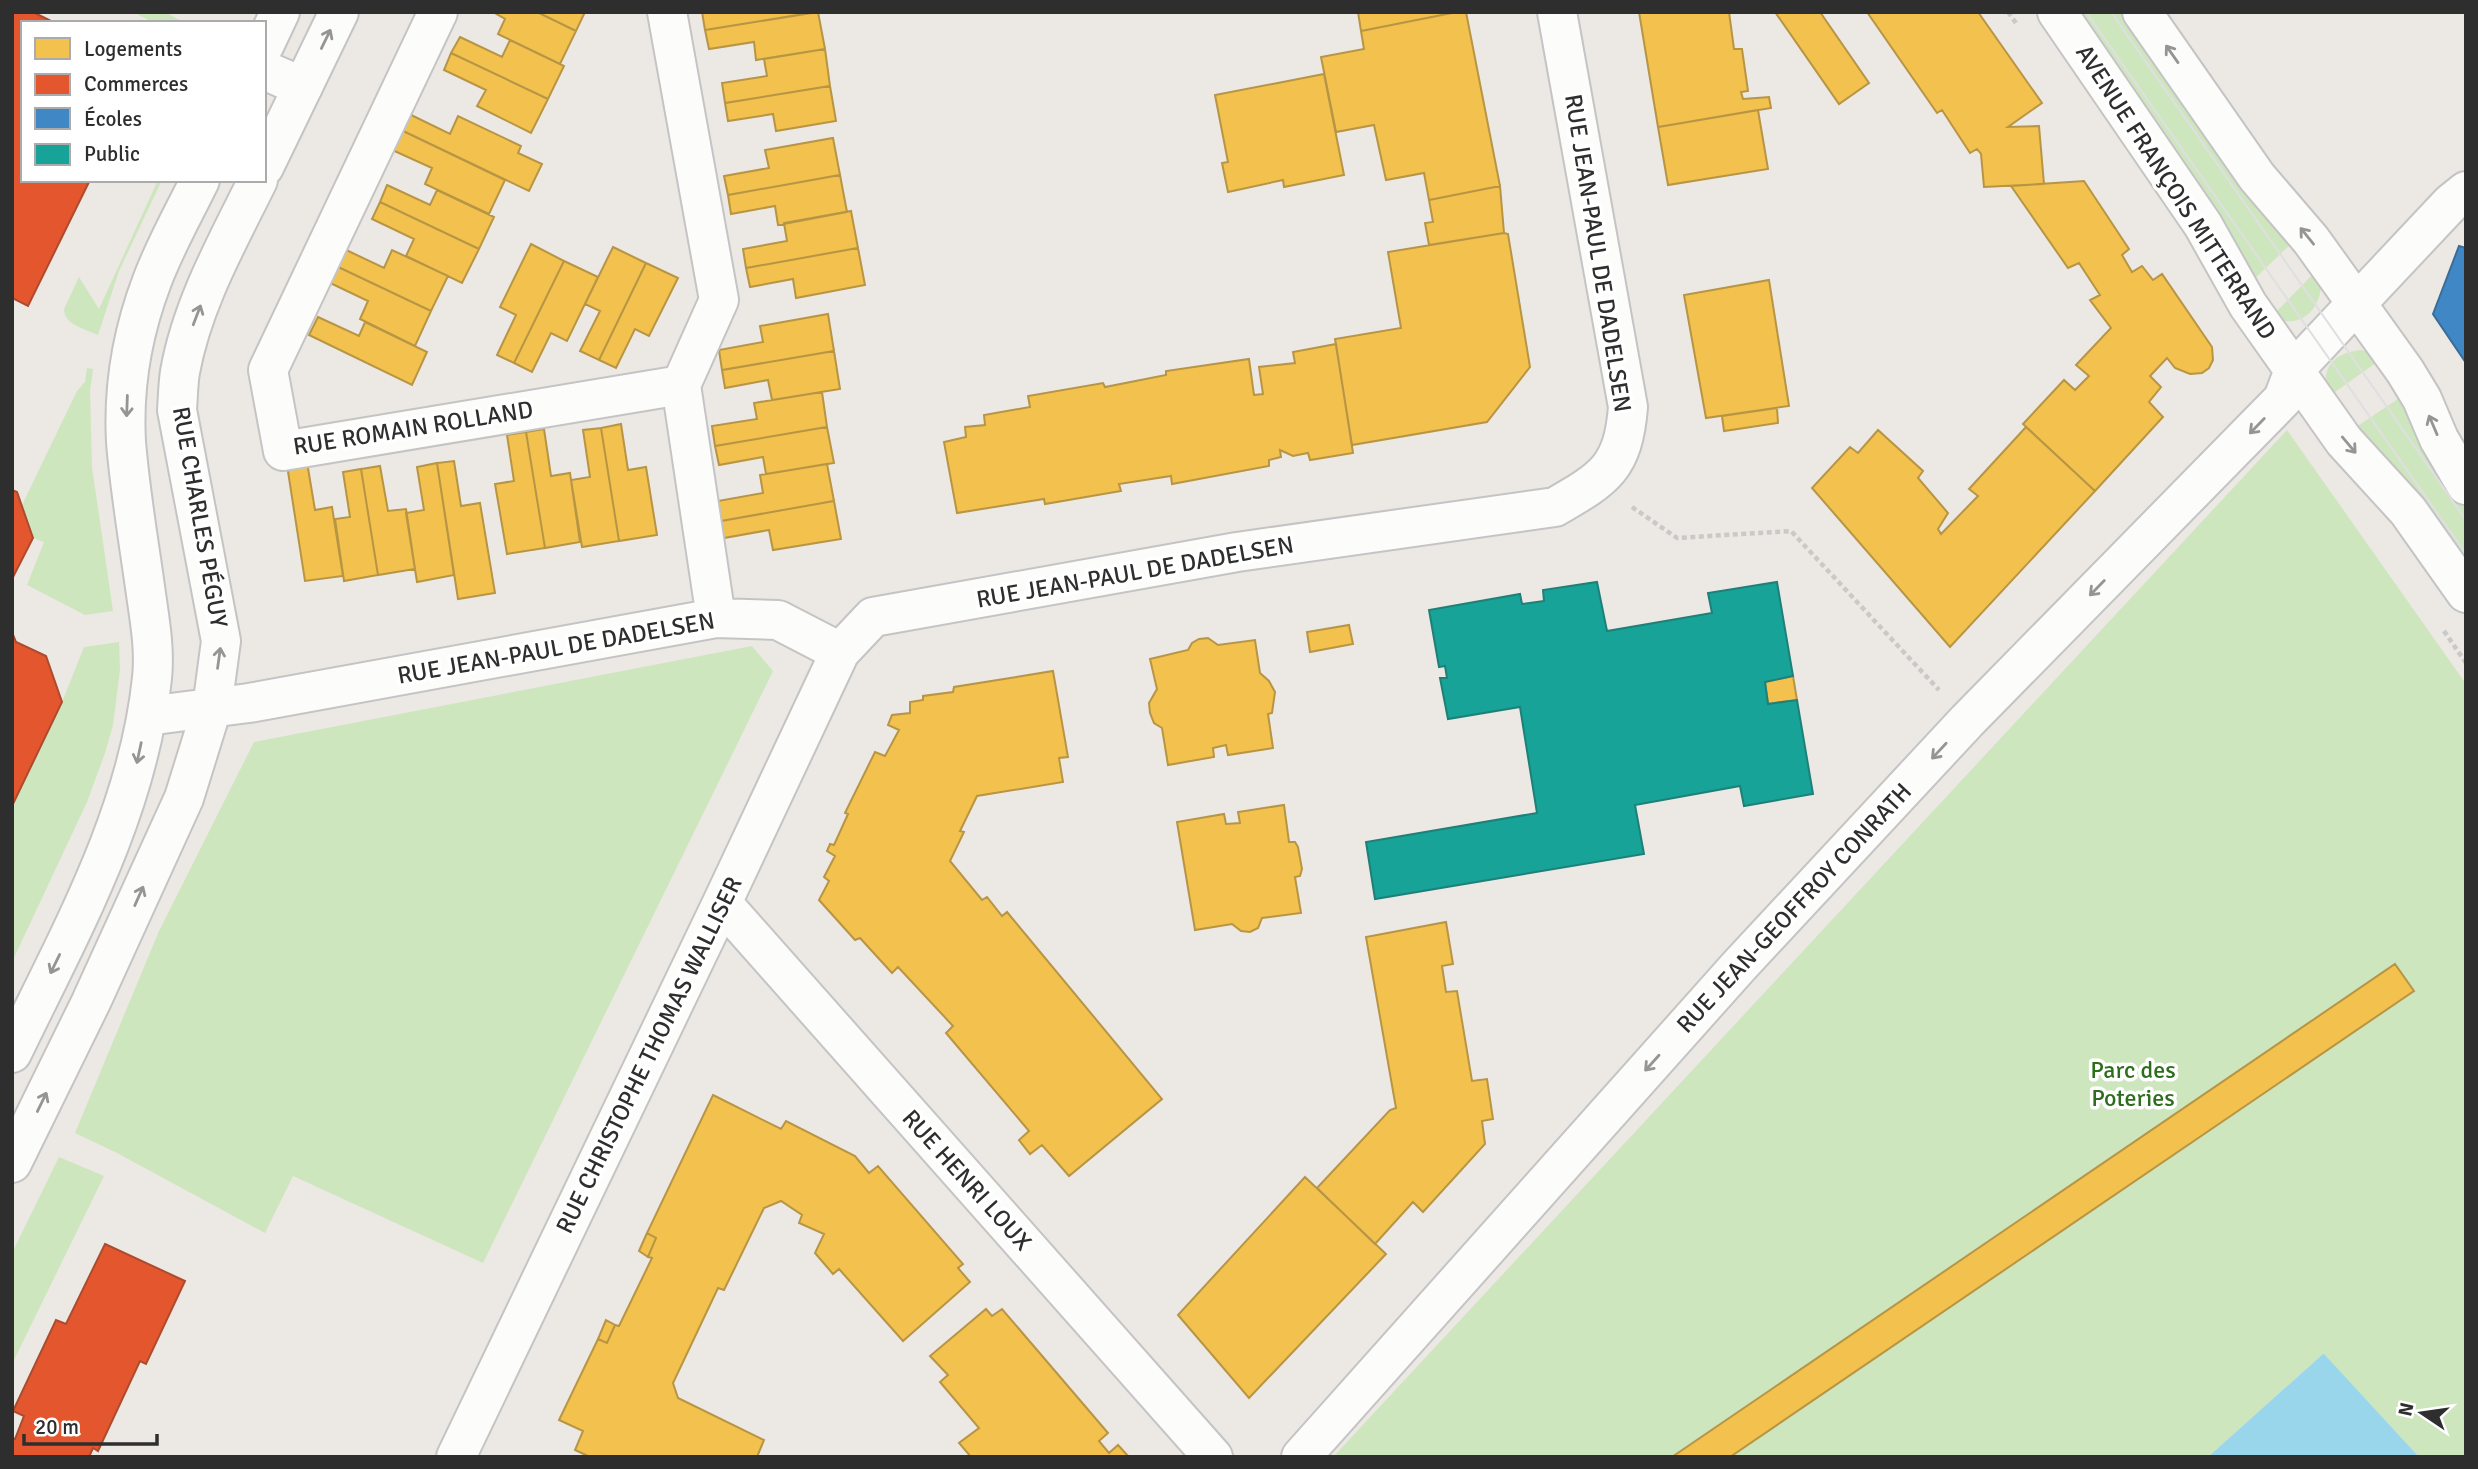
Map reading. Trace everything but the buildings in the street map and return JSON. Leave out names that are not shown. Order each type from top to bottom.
[{"type":"street","points":[[266,42],[280,12]]},
{"type":"street","points":[[266,163],[339,12]]},
{"type":"street","name":"RUE ROMAIN ROLLAND","points":[[438,12],[268,370],[282,451],[681,385]]},
{"type":"street","points":[[667,12],[719,300],[681,385],[716,618]]},
{"type":"street","name":"RUE JEAN-PAUL DE DADELSEN","points":[[147,716],[212,708],[716,618],[778,620],[840,652],[873,617],[1237,552],[1555,507],[1596,483],[1618,458],[1626,432],[1628,407],[1557,12]]},
{"type":"street","name":"AVENUE FRANÇOIS MITTERRAND","points":[[2057,12],[2203,225],[2248,305],[2344,441],[2408,510],[2466,593]]},
{"type":"street","points":[[2142,12],[2257,177],[2311,240],[2411,380],[2439,439],[2466,485]]},
{"type":"street","points":[[266,71],[303,88]]},
{"type":"street","points":[[12,1053],[76,920],[122,813],[137,764],[147,716],[152,674],[152,640],[126,440],[130,358],[152,281],[199,182]]},
{"type":"street","name":"RUE CHARLES PÉGUY","points":[[12,1163],[91,1002],[184,798],[212,708],[221,641],[177,410],[180,372],[190,333],[205,293],[257,182]]},
{"type":"street","points":[[2294,370],[2451,202],[2466,191]]},
{"type":"street","points":[[130,358],[180,372]]},
{"type":"street","name":"RUE JEAN-GEOFFROY CONRATH","points":[[1301,1457],[1739,966],[1967,721],[2283,399],[2294,370]]},
{"type":"street","name":"RUE CHRISTOPHE THOMAS WALLISER","points":[[456,1457],[840,652]]},
{"type":"street","name":"RUE HENRI LOUX","points":[[722,903],[1213,1457]]},
{"type":"path","points":[[1596,483],[1677,538],[1791,531],[1967,721]]},
{"type":"green space","points":[[133,12],[165,12],[181,21],[150,21]]},
{"type":"green space","points":[[2070,12],[2129,12],[2294,241],[2250,283]]},
{"type":"green space","points":[[157,182],[161,182],[119,271],[98,335],[71,323],[64,309],[79,277],[99,309]]},
{"type":"green space","points":[[2318,269],[2320,292],[2311,311],[2294,321],[2284,321],[2272,316]]},
{"type":"green space","points":[[2361,350],[2380,360],[2328,397],[2326,378],[2331,364],[2342,355]]},
{"type":"green space","points":[[87,368],[93,369],[90,391],[92,467],[113,611],[85,615],[27,585],[44,542],[33,538],[22,505],[77,391],[85,382]]},
{"type":"green space","points":[[2404,395],[2466,501],[2466,572],[2353,429]]},
{"type":"green space","name":"Parc des Poteries","points":[[2287,430],[2466,684],[2466,1457],[2419,1457],[2323,1354],[2208,1457],[1333,1457]]},
{"type":"green space","points":[[119,642],[120,670],[113,725],[105,753],[87,802],[12,962],[12,806],[62,702],[84,647]]},
{"type":"green space","points":[[752,646],[773,671],[483,1263],[293,1176],[265,1233],[75,1133],[159,931],[254,742]]},
{"type":"green space","points":[[59,1157],[104,1176],[12,1364],[12,1253]]},
{"type":"water","points":[[2323,1354],[2419,1457],[2208,1457]]},
{"type":"tram line","points":[[2086,12],[2466,554]]},
{"type":"tram line","points":[[2111,12],[2466,520]]}]
